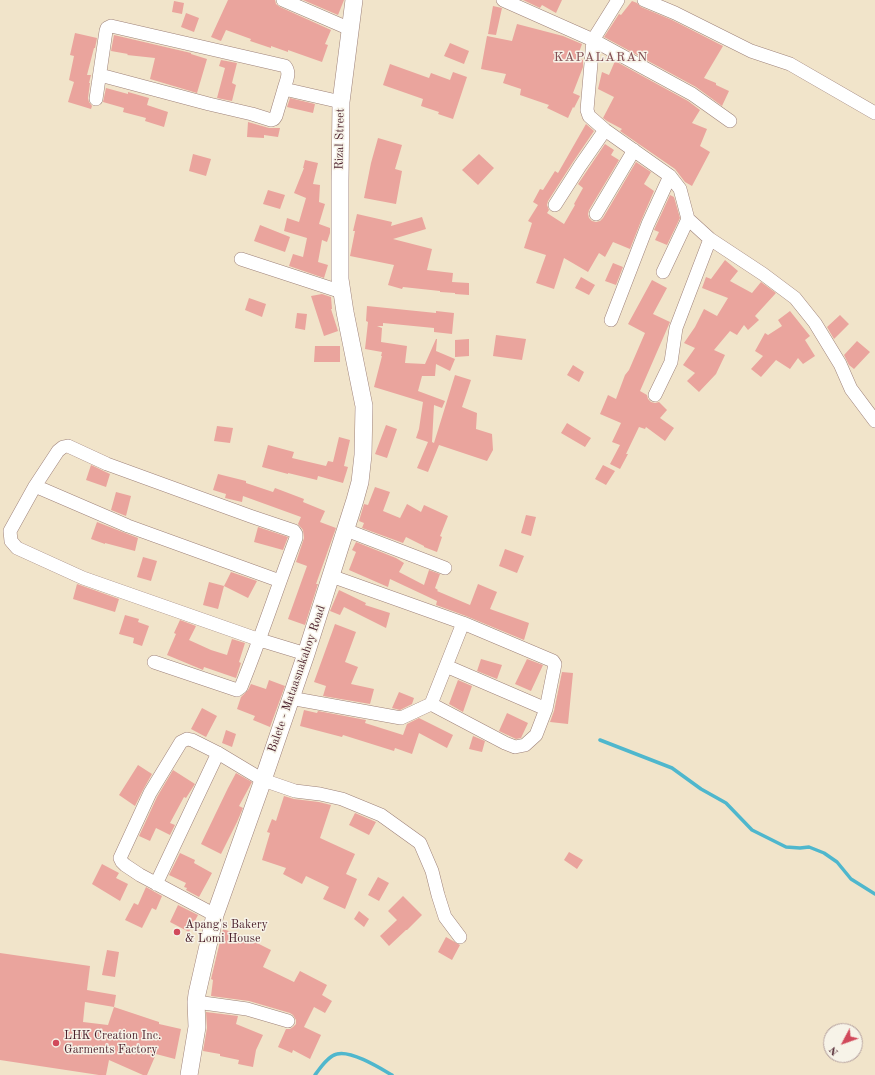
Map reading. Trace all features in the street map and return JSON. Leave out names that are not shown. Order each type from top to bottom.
[{"type":"main road","name":"Rizal Street","points":[[341,285],[341,102],[354,0]]},
{"type":"main road","name":"Balete - Mataasnakahoy Road","points":[[189,1075],[197,1027],[196,1002],[215,916],[306,654],[360,482],[363,455],[364,406],[341,285]]},
{"type":"street","points":[[283,0],[350,29]]},
{"type":"street","points":[[503,0],[592,40],[692,94],[730,121]]},
{"type":"street","points":[[618,0],[592,40],[587,110],[589,116],[605,130],[670,176],[680,189],[688,219],[710,239],[763,274],[795,298],[816,323],[840,364],[851,389],[875,421]]},
{"type":"street","points":[[644,0],[675,13],[751,51],[790,64],[875,113]]},
{"type":"street","points":[[96,99],[106,31],[107,28],[111,26],[285,66],[289,75],[276,116],[274,119],[270,120],[100,75]]},
{"type":"street","points":[[284,89],[341,102]]},
{"type":"street","points":[[555,205],[605,130]]},
{"type":"street","points":[[596,214],[634,150]]},
{"type":"street","points":[[611,320],[648,224],[670,176]]},
{"type":"street","points":[[663,272],[688,219]]},
{"type":"street","points":[[655,394],[671,362],[676,328],[710,239]]},
{"type":"street","points":[[241,259],[341,285]]},
{"type":"street","points":[[154,662],[237,690],[241,687],[260,640],[296,538],[296,534],[294,531],[107,464],[68,446],[63,447],[58,451],[35,486],[10,531],[11,541],[17,548],[83,578],[260,640],[306,654]]},
{"type":"street","points":[[35,486],[128,526],[280,581]]},
{"type":"street","points":[[346,530],[445,568]]},
{"type":"street","points":[[331,576],[463,623],[554,662],[555,664],[546,709],[536,735],[526,745],[515,747],[505,743],[431,704]]},
{"type":"street","points":[[290,698],[401,718],[431,704],[463,623]]},
{"type":"street","points":[[446,666],[546,709]]},
{"type":"street","points":[[215,916],[140,876],[125,866],[120,858],[150,794],[181,742],[187,739],[218,753],[263,780],[295,791],[320,794],[342,799],[381,815],[420,843],[432,871],[445,917],[460,937]]},
{"type":"street","points":[[156,884],[218,753]]},
{"type":"street","points":[[196,1002],[247,1009],[288,1021]]},
{"type":"building","points":[[228,0],[275,0],[276,4],[280,7],[331,30],[325,44],[328,45],[322,62],[288,50],[288,52],[250,41],[251,39],[226,30],[221,41],[211,37]]},
{"type":"building","points":[[303,0],[344,0],[338,15]]},
{"type":"building","points":[[523,0],[562,0],[556,13],[542,5],[540,8]]},
{"type":"building","points":[[174,1],[184,3],[182,14],[172,12]]},
{"type":"building","points":[[632,1],[641,7],[672,20],[723,46],[704,78],[729,91],[722,106],[696,87],[604,37],[619,14],[621,15]]},
{"type":"building","points":[[493,6],[502,8],[496,35],[488,34]]},
{"type":"building","points":[[186,13],[199,18],[194,32],[181,27]]},
{"type":"building","points":[[517,24],[563,36],[582,44],[577,58],[583,60],[583,67],[573,93],[580,96],[568,118],[547,108],[549,105],[520,95],[521,89],[503,83],[506,74],[481,69],[487,36],[512,41]]},
{"type":"building","points":[[75,33],[97,38],[87,75],[91,75],[88,98],[92,106],[91,109],[68,102],[74,82],[69,80],[74,56],[70,55]]},
{"type":"building","points":[[114,35],[191,53],[207,59],[197,93],[150,79],[155,58],[127,55],[128,54],[111,51]]},
{"type":"building","points":[[450,43],[469,51],[464,64],[444,56]]},
{"type":"building","points":[[221,60],[237,63],[232,83],[236,85],[232,101],[217,98],[225,68],[219,66]]},
{"type":"building","points":[[615,61],[688,101],[700,110],[692,123],[707,129],[700,146],[710,152],[692,186],[685,182],[675,169],[620,131],[622,129],[603,118],[614,97],[598,89],[602,72],[609,75]]},
{"type":"building","points":[[390,64],[429,78],[431,73],[450,80],[453,72],[467,77],[453,119],[438,114],[439,112],[421,106],[423,99],[383,85]]},
{"type":"building","points":[[106,88],[149,98],[147,105],[168,112],[164,127],[145,121],[146,118],[123,112],[124,108],[103,102]]},
{"type":"building","points":[[290,98],[315,104],[313,113],[287,107]]},
{"type":"building","points":[[248,122],[269,128],[280,128],[278,137],[264,135],[264,138],[247,137]]},
{"type":"building","points":[[586,124],[594,131],[548,201],[547,205],[549,210],[547,213],[564,224],[583,188],[578,184],[605,144],[614,150],[611,155],[619,160],[589,210],[589,218],[592,221],[600,221],[603,218],[636,162],[651,172],[644,184],[654,191],[630,249],[613,242],[605,257],[599,253],[588,272],[564,258],[554,289],[536,283],[546,255],[524,248],[532,223],[528,221],[538,205],[533,202],[540,189],[543,190],[555,171],[558,173]]},
{"type":"building","points":[[378,138],[402,145],[395,169],[402,171],[396,204],[364,198]]},
{"type":"building","points":[[193,154],[211,159],[206,176],[189,171]]},
{"type":"building","points":[[479,154],[494,168],[478,185],[462,170]]},
{"type":"building","points":[[305,160],[318,163],[313,184],[320,185],[319,202],[325,204],[319,224],[330,228],[327,242],[322,240],[318,262],[328,265],[324,278],[289,266],[293,254],[303,257],[307,238],[284,231],[287,218],[299,222],[306,198],[294,193],[304,168]]},
{"type":"building","points":[[268,190],[285,195],[280,209],[263,204]]},
{"type":"building","points":[[670,195],[674,197],[680,218],[667,245],[655,240],[659,232],[654,230]]},
{"type":"building","points":[[357,214],[392,222],[391,226],[422,217],[426,229],[393,239],[432,249],[427,270],[453,273],[452,282],[469,283],[469,295],[403,287],[402,289],[388,285],[394,265],[350,256]]},
{"type":"building","points":[[260,225],[290,237],[285,252],[254,241]]},
{"type":"building","points":[[725,260],[738,271],[730,281],[752,293],[761,282],[776,293],[755,316],[759,320],[748,330],[744,325],[737,335],[730,331],[714,350],[725,355],[716,374],[699,392],[687,381],[695,373],[683,365],[695,348],[684,343],[695,327],[704,309],[717,316],[728,298],[702,288],[706,277],[711,279]]},
{"type":"building","points":[[613,263],[623,267],[616,285],[605,281]]},
{"type":"building","points":[[581,277],[595,285],[589,295],[575,288]]},
{"type":"building","points":[[652,280],[667,288],[653,314],[670,322],[640,391],[647,395],[651,402],[659,402],[667,410],[660,418],[674,428],[665,441],[646,427],[645,429],[639,427],[620,469],[610,464],[620,445],[612,442],[621,423],[600,414],[608,395],[616,399],[625,375],[629,370],[645,333],[628,324]]},
{"type":"building","points":[[322,294],[331,297],[331,309],[338,331],[324,336],[311,296]]},
{"type":"building","points":[[249,298],[266,304],[262,317],[245,310]]},
{"type":"building","points":[[367,306],[436,313],[436,311],[454,313],[452,334],[434,332],[434,328],[383,323],[383,326],[377,326],[382,328],[381,342],[407,346],[405,363],[425,364],[436,339],[436,351],[455,359],[450,371],[436,364],[435,376],[422,376],[418,391],[445,401],[442,408],[434,405],[432,442],[434,443],[455,375],[471,380],[462,407],[477,413],[476,429],[492,434],[493,450],[487,461],[439,445],[428,472],[417,468],[428,442],[416,438],[419,429],[423,402],[374,387],[382,352],[365,349],[368,322],[366,321]]},
{"type":"building","points":[[790,311],[810,336],[805,340],[815,356],[803,364],[798,358],[790,369],[776,360],[761,377],[751,369],[763,356],[755,351],[765,333],[768,335],[782,326],[778,320]]},
{"type":"building","points":[[297,313],[307,314],[305,330],[295,328]]},
{"type":"building","points":[[840,315],[849,324],[834,339],[827,327]]},
{"type":"building","points":[[496,335],[526,339],[522,360],[493,356]]},
{"type":"building","points":[[469,339],[469,356],[455,357],[455,340]]},
{"type":"building","points":[[857,341],[870,352],[854,369],[849,365],[844,355]]},
{"type":"building","points":[[315,346],[340,346],[340,362],[314,362]]},
{"type":"building","points":[[573,365],[584,372],[579,382],[567,375]]},
{"type":"building","points":[[567,423],[591,438],[585,447],[561,433]]},
{"type":"building","points":[[386,425],[397,429],[387,458],[375,454]]},
{"type":"building","points":[[217,426],[233,428],[230,443],[214,441]]},
{"type":"building","points":[[339,437],[350,440],[344,466],[348,467],[343,483],[318,476],[317,480],[262,467],[268,445],[294,452],[292,458],[326,466],[328,461],[333,462]]},
{"type":"building","points":[[91,465],[110,474],[106,487],[86,480]]},
{"type":"building","points":[[603,465],[615,471],[606,485],[595,479]]},
{"type":"building","points":[[218,474],[246,481],[246,483],[273,492],[275,488],[304,499],[303,502],[325,511],[320,522],[336,528],[316,584],[318,584],[305,625],[288,619],[307,566],[296,562],[304,538],[303,530],[298,524],[301,517],[243,496],[242,502],[225,498],[226,494],[213,490]]},
{"type":"building","points":[[375,487],[390,492],[383,511],[400,518],[407,504],[421,512],[424,505],[448,516],[440,536],[442,537],[437,552],[406,537],[403,543],[362,528],[364,523],[359,521],[364,504],[368,505]]},
{"type":"building","points":[[116,492],[131,496],[126,516],[111,510]]},
{"type":"building","points":[[526,515],[536,517],[531,536],[521,533]]},
{"type":"building","points":[[97,522],[138,538],[135,551],[91,539]]},
{"type":"building","points":[[258,527],[288,537],[283,550],[254,542]]},
{"type":"building","points":[[356,542],[396,558],[404,563],[399,572],[424,585],[429,570],[440,574],[435,588],[438,590],[437,591],[470,605],[478,584],[497,592],[490,609],[529,623],[524,640],[436,605],[437,601],[390,579],[388,587],[349,570],[356,552],[352,550]]},
{"type":"building","points":[[505,549],[524,556],[517,573],[499,566]]},
{"type":"building","points":[[143,557],[157,561],[151,581],[137,577]]},
{"type":"building","points":[[231,572],[257,581],[248,598],[224,586]]},
{"type":"building","points":[[209,582],[224,586],[218,609],[203,605]]},
{"type":"building","points":[[77,584],[119,599],[115,612],[73,599]]},
{"type":"building","points":[[339,590],[366,603],[365,605],[390,613],[386,628],[344,607],[340,615],[330,611]]},
{"type":"building","points":[[125,615],[139,619],[138,622],[149,626],[142,646],[133,643],[134,638],[119,634]]},
{"type":"building","points":[[180,620],[196,626],[189,640],[211,650],[227,655],[232,639],[245,643],[236,678],[204,667],[203,670],[167,655]]},
{"type":"building","points":[[335,624],[356,632],[345,662],[358,667],[351,684],[374,689],[370,704],[323,696],[326,686],[314,682]]},
{"type":"building","points":[[481,659],[502,665],[497,679],[477,671]]},
{"type":"building","points":[[527,659],[543,665],[531,691],[515,684]]},
{"type":"building","points":[[562,672],[573,673],[568,724],[550,722],[554,711]]},
{"type":"building","points":[[269,680],[285,686],[270,727],[253,720],[255,716],[237,709],[241,697],[248,690],[251,684],[266,689]]},
{"type":"building","points":[[458,680],[472,686],[463,712],[449,704]]},
{"type":"building","points":[[399,692],[414,698],[412,704],[400,710],[392,708]]},
{"type":"building","points":[[202,708],[217,716],[206,737],[191,729]]},
{"type":"building","points":[[304,710],[317,713],[318,711],[366,720],[365,723],[403,735],[407,724],[419,718],[453,735],[447,748],[419,733],[412,754],[395,748],[394,751],[343,735],[342,737],[300,726]]},
{"type":"building","points":[[507,713],[528,723],[521,738],[516,739],[499,731]]},
{"type":"building","points":[[226,730],[236,734],[232,747],[222,743]]},
{"type":"building","points":[[473,736],[485,741],[482,752],[469,749]]},
{"type":"building","points":[[138,765],[152,774],[135,806],[119,795]]},
{"type":"building","points":[[173,770],[195,784],[186,798],[184,797],[170,823],[175,825],[170,835],[156,828],[150,841],[139,836],[157,797]]},
{"type":"building","points":[[236,773],[252,782],[239,806],[243,808],[221,854],[201,844]]},
{"type":"building","points":[[284,796],[331,805],[320,838],[355,854],[346,874],[357,879],[345,909],[323,899],[329,887],[306,876],[302,884],[283,874],[286,868],[262,860],[270,833],[267,832],[272,819],[276,821]]},
{"type":"building","points":[[355,813],[376,822],[369,835],[349,825]]},
{"type":"building","points":[[569,852],[583,860],[577,869],[564,860]]},
{"type":"building","points":[[180,853],[195,860],[194,863],[212,873],[199,897],[186,890],[187,888],[184,887],[186,883],[169,875]]},
{"type":"building","points":[[102,864],[119,873],[116,878],[128,884],[120,901],[92,884]]},
{"type":"building","points":[[378,877],[389,883],[379,901],[368,895]]},
{"type":"building","points":[[146,887],[162,896],[156,910],[152,908],[142,928],[125,920],[134,903],[138,905]]},
{"type":"building","points":[[403,896],[422,915],[389,946],[380,936],[397,920],[388,911]]},
{"type":"building","points":[[178,905],[198,915],[189,932],[170,922]]},
{"type":"building","points":[[359,911],[369,919],[364,927],[354,919]]},
{"type":"building","points":[[223,929],[243,936],[271,950],[263,967],[294,982],[300,971],[327,985],[322,995],[332,1001],[325,1013],[314,1007],[304,1027],[321,1035],[310,1059],[293,1050],[292,1053],[278,1047],[286,1029],[290,1029],[296,1024],[296,1020],[290,1013],[249,1001],[211,996],[213,980],[211,979]]},
{"type":"building","points":[[446,937],[460,945],[452,960],[438,952]]},
{"type":"building","points":[[107,950],[119,952],[115,977],[102,975]]},
{"type":"building","points":[[0,953],[90,966],[87,990],[116,995],[114,1007],[159,1022],[159,1024],[181,1029],[175,1059],[156,1054],[147,1075],[143,1075],[109,1060],[106,1075],[99,1075],[0,1060]],"holes":[[[85,1002],[114,1007],[108,1025],[83,1022]]]},
{"type":"building","points":[[206,1012],[238,1016],[236,1024],[263,1035],[256,1050],[253,1067],[238,1064],[239,1060],[220,1056],[220,1054],[203,1051],[207,1028]]},
{"type":"waterway","points":[[600,740],[672,768],[701,789],[726,803],[752,830],[786,847],[809,847],[824,853],[837,862],[851,879],[875,894]]},
{"type":"waterway","points":[[315,1075],[330,1057],[343,1053],[365,1060],[392,1075]]},
{"type":"place","name":"Apang's Bakery & Lomi House","points":[[177,932]]},
{"type":"place","name":"LHK Creation Inc. Garments Factory","points":[[56,1043]]},
{"type":"district","name":"KAPALARAN","points":[[601,58]]}]
